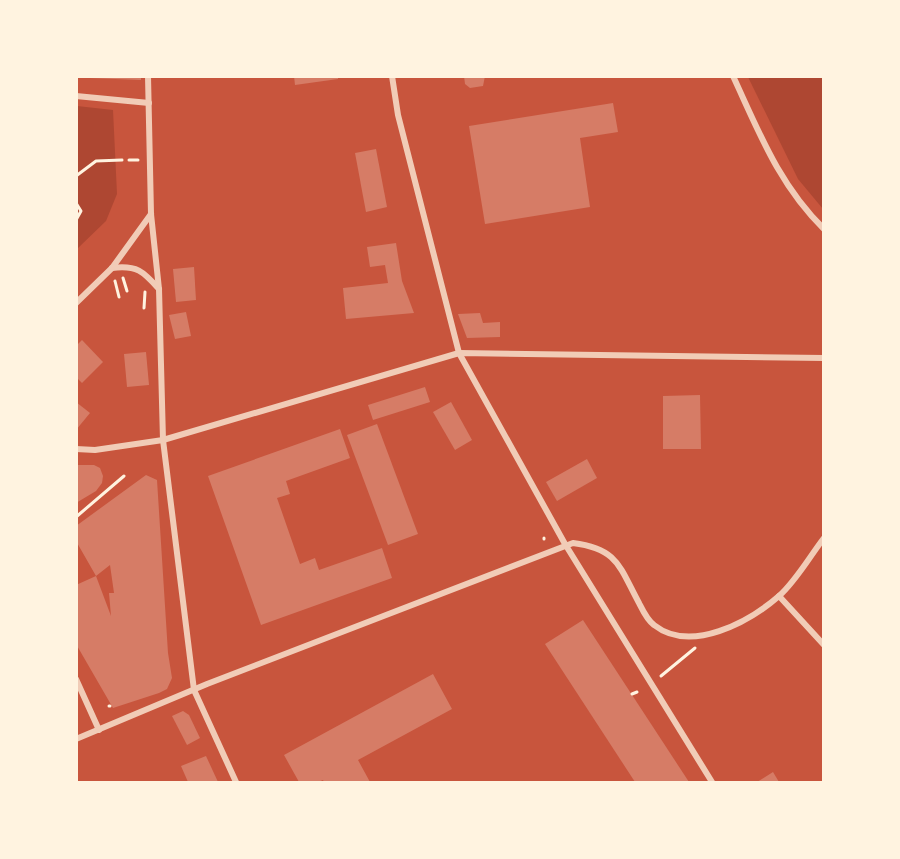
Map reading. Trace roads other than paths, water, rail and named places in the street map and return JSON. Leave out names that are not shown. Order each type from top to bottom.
[{"type":"street","points":[[148,76],[151,214],[159,289],[163,440],[194,690],[236,783]]},
{"type":"street","points":[[392,76],[398,115],[459,352],[565,544],[712,783]]},
{"type":"street","points":[[733,76],[781,177],[800,206],[824,229]]},
{"type":"street","points":[[76,96],[149,103]]},
{"type":"street","points":[[76,303],[112,267],[151,214]]},
{"type":"street","points":[[112,267],[125,266],[142,271],[159,289]]},
{"type":"street","points":[[76,449],[95,450],[163,440],[459,352],[824,358]]},
{"type":"street","points":[[76,739],[194,690],[565,544],[599,547],[616,561],[645,616],[654,625],[668,633],[688,637],[710,635],[740,621],[779,596],[824,538]]},
{"type":"street","points":[[779,596],[824,645]]},
{"type":"street","points":[[76,679],[99,729]]}]
